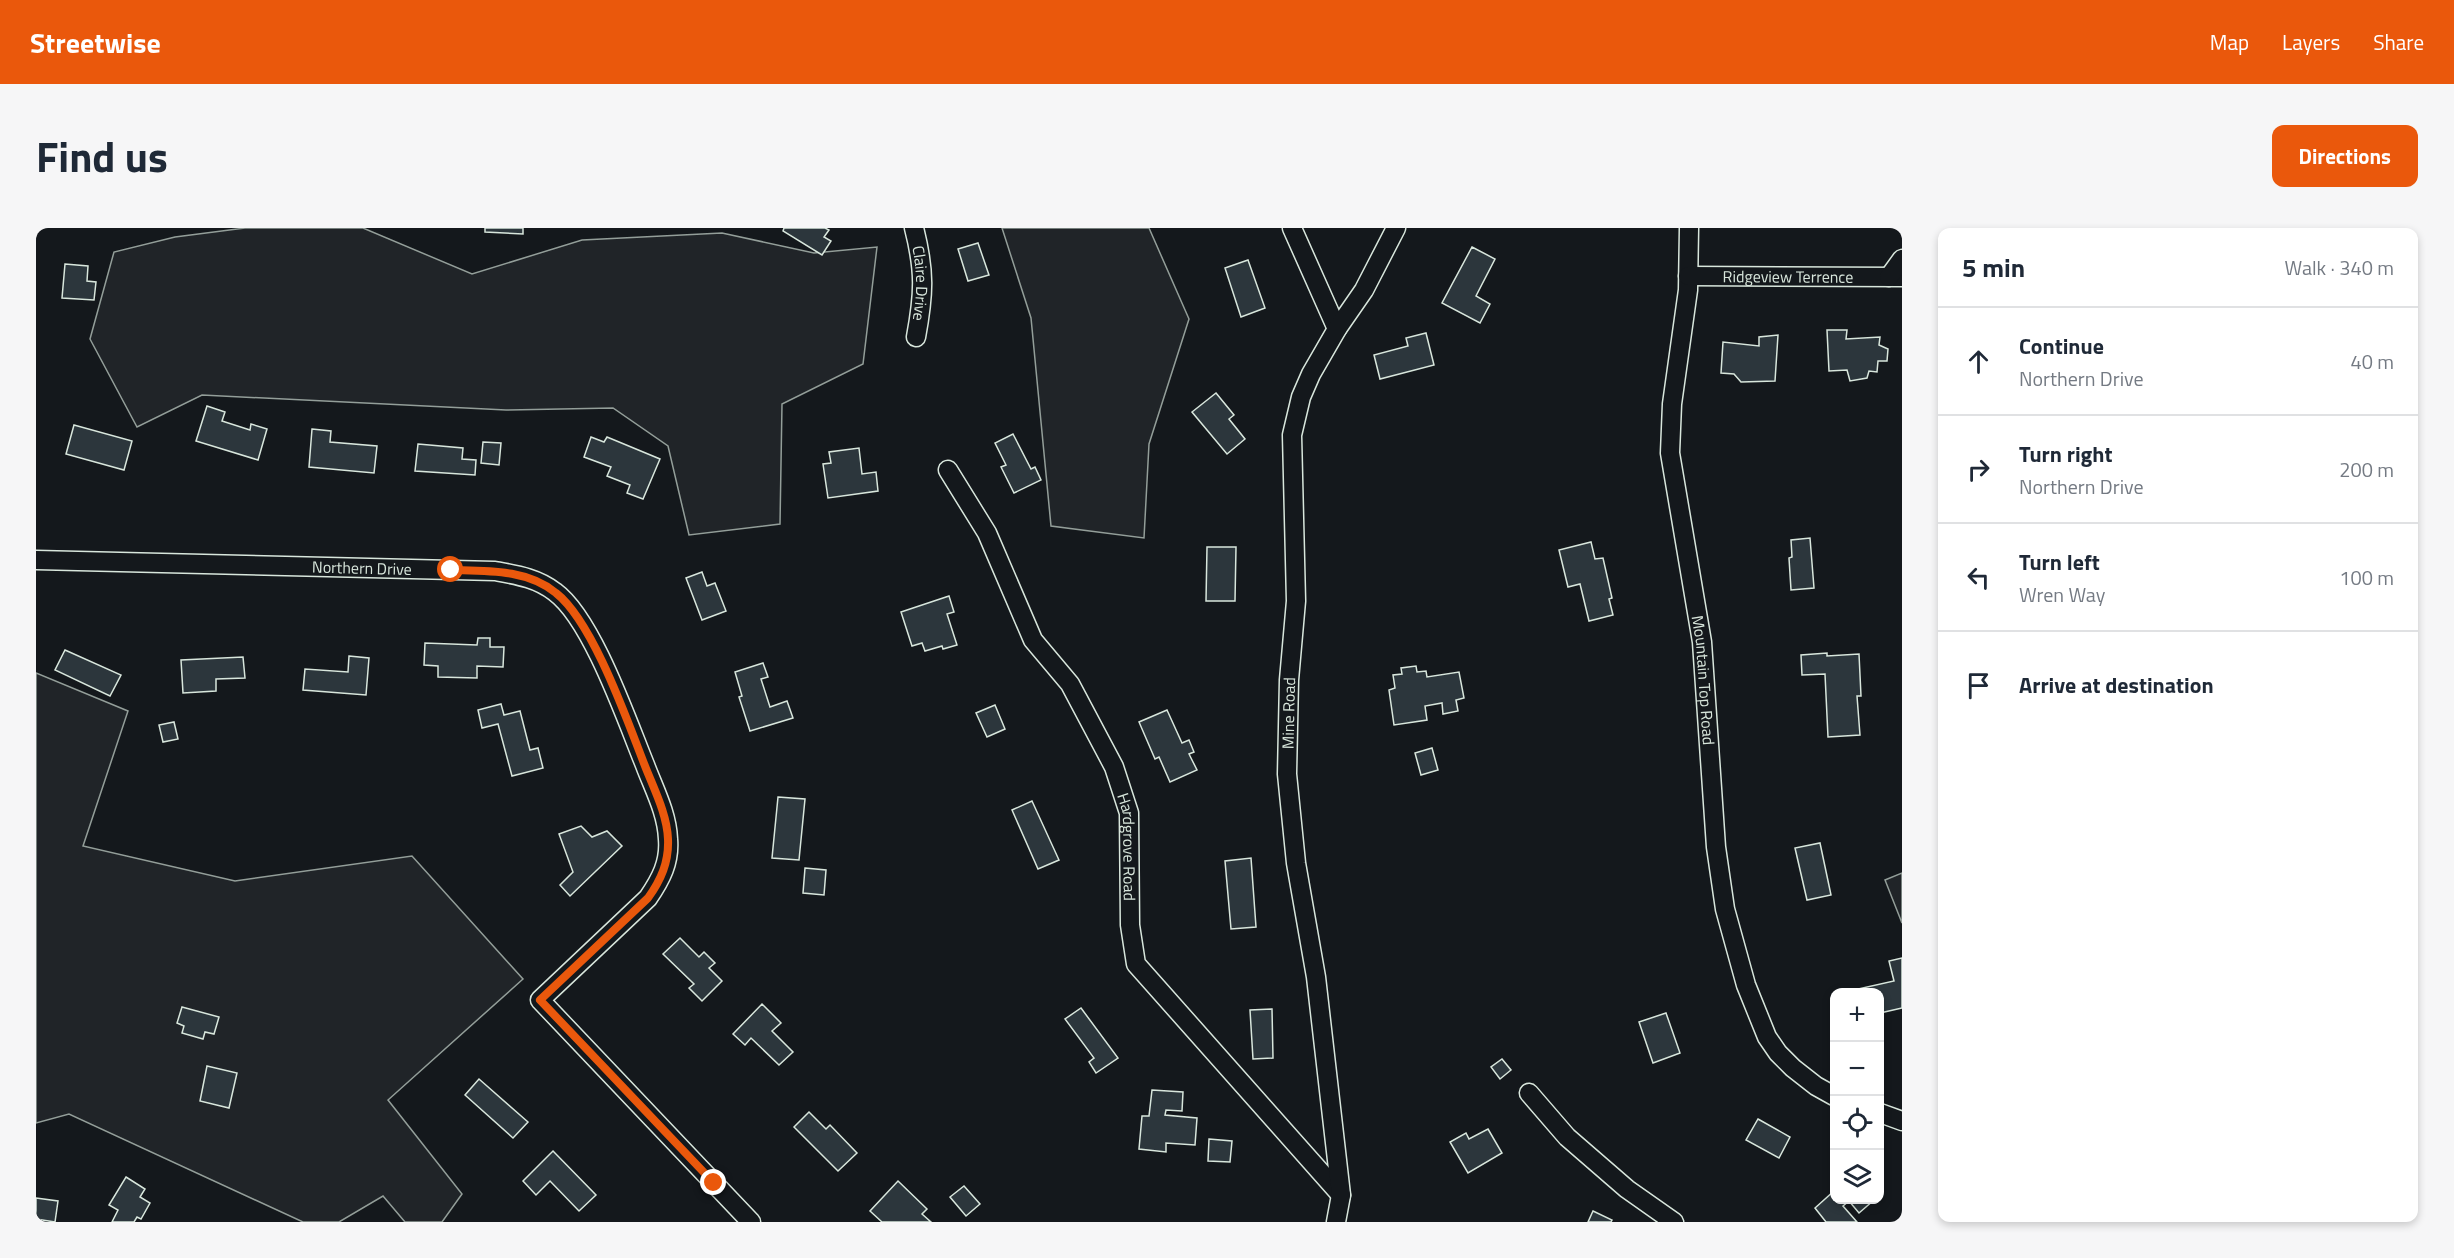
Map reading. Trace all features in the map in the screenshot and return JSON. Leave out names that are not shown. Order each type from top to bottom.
[{"type":"street","name":"Claire Drive","points":[[914,228],[923,274],[922,303],[916,338]]},
{"type":"street","points":[[1292,228],[1337,329]]},
{"type":"street","name":"Mine Road","points":[[1336,1222],[1341,1195],[1316,977],[1296,863],[1287,774],[1289,680],[1296,601],[1292,435],[1301,397],[1311,374],[1337,329],[1375,272],[1396,228]]},
{"type":"street","name":"Mountain Top Road","points":[[1689,228],[1688,276],[1672,404],[1670,453],[1702,642],[1716,847],[1725,909],[1746,985],[1767,1037],[1778,1053],[1793,1068],[1830,1094]]},
{"type":"street","name":"Ridgeview Terrence","points":[[1688,276],[1895,278],[1902,259]]},
{"type":"street","name":"Hardgrove Road","points":[[948,470],[987,533],[1033,640],[1070,684],[1114,767],[1129,813],[1130,925],[1136,964],[1341,1195]]},
{"type":"street","name":"Northern Drive","points":[[36,560],[495,571],[531,578],[555,592],[568,604],[596,650],[626,718],[667,823],[669,842],[662,878],[648,898],[540,1000],[751,1222]]},
{"type":"street","points":[[1529,1093],[1567,1137],[1628,1189],[1674,1222]]},
{"type":"street","points":[[1884,1114],[1902,1121]]},
{"type":"shaded area","points":[[245,228],[363,228],[472,274],[582,240],[722,233],[814,253],[877,247],[863,364],[782,404],[780,524],[689,535],[668,446],[613,408],[506,410],[202,395],[137,427],[90,339],[114,252],[175,237]]},
{"type":"shaded area","points":[[1002,228],[1149,228],[1189,319],[1149,444],[1144,538],[1051,526],[1031,318]]},
{"type":"shaded area","points":[[36,673],[128,711],[83,846],[235,881],[412,856],[523,979],[388,1100],[462,1194],[442,1222],[405,1222],[383,1196],[339,1222],[303,1222],[69,1114],[36,1123]]},
{"type":"shaded area","points":[[1902,873],[1902,923],[1885,880]]},
{"type":"building","points":[[485,228],[523,228],[523,234],[485,232]]},
{"type":"building","points":[[784,228],[825,228],[829,230],[824,237],[831,241],[822,255],[783,231]]},
{"type":"building","points":[[978,243],[989,275],[968,281],[958,249]]},
{"type":"building","points":[[1472,247],[1495,259],[1476,296],[1490,304],[1480,323],[1442,303]]},
{"type":"building","points":[[1248,260],[1265,308],[1241,317],[1225,268]]},
{"type":"building","points":[[65,264],[88,266],[87,281],[96,282],[94,300],[62,298]]},
{"type":"building","points":[[1827,330],[1847,330],[1846,339],[1880,337],[1879,345],[1888,349],[1887,361],[1878,361],[1877,372],[1869,371],[1867,378],[1850,381],[1847,370],[1829,371]]},
{"type":"building","points":[[1426,333],[1434,365],[1380,379],[1374,355],[1408,346],[1406,338]]},
{"type":"building","points":[[1778,335],[1775,381],[1741,382],[1734,374],[1721,373],[1723,342],[1759,346],[1759,337]]},
{"type":"building","points":[[1216,393],[1234,415],[1229,419],[1245,439],[1227,454],[1192,412]]},
{"type":"building","points":[[207,406],[225,412],[222,421],[250,430],[251,424],[267,429],[258,460],[196,441]]},
{"type":"building","points":[[74,425],[132,441],[124,470],[66,454]]},
{"type":"building","points":[[312,429],[331,431],[330,442],[377,446],[374,473],[309,467]]},
{"type":"building","points":[[1013,434],[1031,469],[1035,467],[1041,480],[1014,493],[1001,467],[1006,465],[995,443]]},
{"type":"building","points":[[591,437],[604,442],[607,437],[660,459],[643,499],[627,493],[630,485],[607,476],[611,467],[584,457]]},
{"type":"building","points":[[483,442],[501,443],[499,465],[481,463]]},
{"type":"building","points":[[418,444],[463,448],[462,459],[476,460],[475,475],[415,471]]},
{"type":"building","points":[[859,448],[862,474],[876,472],[878,491],[828,498],[823,464],[831,463],[829,452]]},
{"type":"building","points":[[1810,538],[1814,588],[1791,590],[1789,558],[1792,557],[1791,540]]},
{"type":"building","points":[[1591,542],[1595,559],[1603,558],[1612,598],[1609,599],[1613,615],[1589,621],[1580,584],[1568,587],[1559,550]]},
{"type":"building","points":[[1207,547],[1236,547],[1235,601],[1206,601]]},
{"type":"building","points":[[702,572],[707,586],[715,583],[726,611],[702,620],[686,578]]},
{"type":"building","points":[[949,596],[954,612],[947,614],[957,645],[925,651],[922,643],[912,646],[901,612]]},
{"type":"building","points":[[478,638],[490,638],[490,647],[504,647],[503,667],[477,666],[477,678],[438,677],[438,666],[424,665],[425,643],[477,645]]},
{"type":"building","points":[[65,650],[121,675],[110,696],[55,670]]},
{"type":"building","points":[[1827,653],[1827,656],[1859,654],[1861,696],[1857,696],[1860,735],[1828,737],[1825,674],[1802,675],[1801,655]]},
{"type":"building","points":[[349,656],[369,658],[366,695],[303,690],[305,669],[348,672]]},
{"type":"building","points":[[243,657],[245,678],[216,679],[216,691],[183,693],[181,660]]},
{"type":"building","points":[[763,663],[768,677],[761,679],[770,707],[787,701],[793,718],[750,731],[739,697],[742,696],[735,672]]},
{"type":"building","points":[[1416,666],[1417,672],[1426,671],[1427,677],[1459,672],[1464,698],[1456,700],[1458,711],[1443,714],[1442,703],[1425,706],[1427,720],[1394,725],[1389,690],[1395,688],[1393,675],[1402,674],[1401,668]]},
{"type":"building","points":[[501,704],[504,715],[520,711],[530,750],[538,748],[543,768],[512,776],[498,724],[482,728],[478,710]]},
{"type":"building","points":[[995,705],[1005,729],[987,737],[976,713]]},
{"type":"building","points":[[1167,710],[1182,743],[1189,740],[1194,752],[1189,754],[1197,770],[1170,782],[1159,757],[1155,759],[1139,722]]},
{"type":"building","points":[[174,722],[178,739],[163,742],[159,725]]},
{"type":"building","points":[[1432,748],[1438,770],[1421,775],[1415,753]]},
{"type":"building","points":[[778,797],[805,799],[799,860],[772,858]]},
{"type":"building","points":[[1032,801],[1059,860],[1038,869],[1012,810]]},
{"type":"building","points":[[581,826],[592,837],[607,831],[622,846],[570,896],[560,885],[573,872],[559,834]]},
{"type":"building","points":[[1820,843],[1831,895],[1807,900],[1795,848]]},
{"type":"building","points":[[1251,858],[1256,927],[1231,929],[1225,861]]},
{"type":"building","points":[[805,868],[826,870],[824,895],[803,893]]},
{"type":"building","points":[[680,938],[699,957],[704,952],[715,963],[709,968],[722,981],[702,1001],[689,988],[694,984],[663,954]]},
{"type":"building","points":[[1902,958],[1902,1008],[1884,1012],[1884,988],[1862,988],[1894,981],[1889,961]]},
{"type":"building","points":[[762,1004],[781,1023],[772,1031],[793,1052],[779,1065],[751,1038],[745,1045],[733,1034]]},
{"type":"building","points":[[182,1007],[219,1017],[214,1034],[205,1032],[203,1039],[182,1033],[184,1026],[177,1023]]},
{"type":"building","points":[[1081,1008],[1118,1058],[1096,1073],[1089,1062],[1094,1058],[1065,1019]]},
{"type":"building","points":[[1272,1009],[1273,1058],[1253,1059],[1250,1010]]},
{"type":"building","points":[[1666,1013],[1680,1053],[1653,1063],[1639,1022]]},
{"type":"building","points":[[1502,1059],[1511,1070],[1500,1079],[1491,1067]]},
{"type":"building","points":[[207,1066],[237,1073],[229,1108],[200,1101]]},
{"type":"building","points":[[479,1079],[528,1122],[513,1138],[465,1095]]},
{"type":"building","points":[[1152,1090],[1183,1092],[1182,1111],[1166,1110],[1165,1115],[1197,1118],[1195,1145],[1166,1143],[1166,1152],[1139,1149],[1142,1116],[1149,1116]]},
{"type":"building","points":[[809,1112],[826,1129],[830,1125],[857,1153],[838,1171],[794,1127]]},
{"type":"building","points":[[1758,1119],[1790,1137],[1779,1158],[1746,1140]]},
{"type":"building","points":[[1488,1129],[1502,1153],[1468,1173],[1450,1142],[1466,1133],[1469,1139]]},
{"type":"building","points":[[1209,1139],[1232,1141],[1230,1162],[1208,1161]]},
{"type":"building","points":[[553,1151],[596,1195],[579,1211],[550,1181],[536,1195],[523,1181]]},
{"type":"building","points":[[126,1177],[145,1189],[140,1197],[150,1203],[141,1219],[137,1217],[134,1222],[112,1222],[118,1210],[109,1205]]},
{"type":"building","points":[[898,1181],[927,1209],[922,1214],[931,1222],[882,1222],[870,1211]]},
{"type":"building","points":[[964,1186],[980,1204],[966,1216],[950,1197]]},
{"type":"building","points":[[1830,1195],[1830,1204],[1845,1204],[1843,1206],[1857,1222],[1826,1222],[1815,1208]]},
{"type":"building","points":[[36,1198],[58,1201],[55,1222],[36,1219]]},
{"type":"building","points":[[1852,1204],[1869,1204],[1859,1213]]},
{"type":"building","points":[[1593,1211],[1612,1220],[1611,1222],[1588,1222]]},
{"type":"route","points":[[451,570],[495,571],[531,578],[555,592],[568,604],[596,650],[626,718],[667,823],[669,842],[662,878],[648,898],[540,1000],[714,1183]]}]
